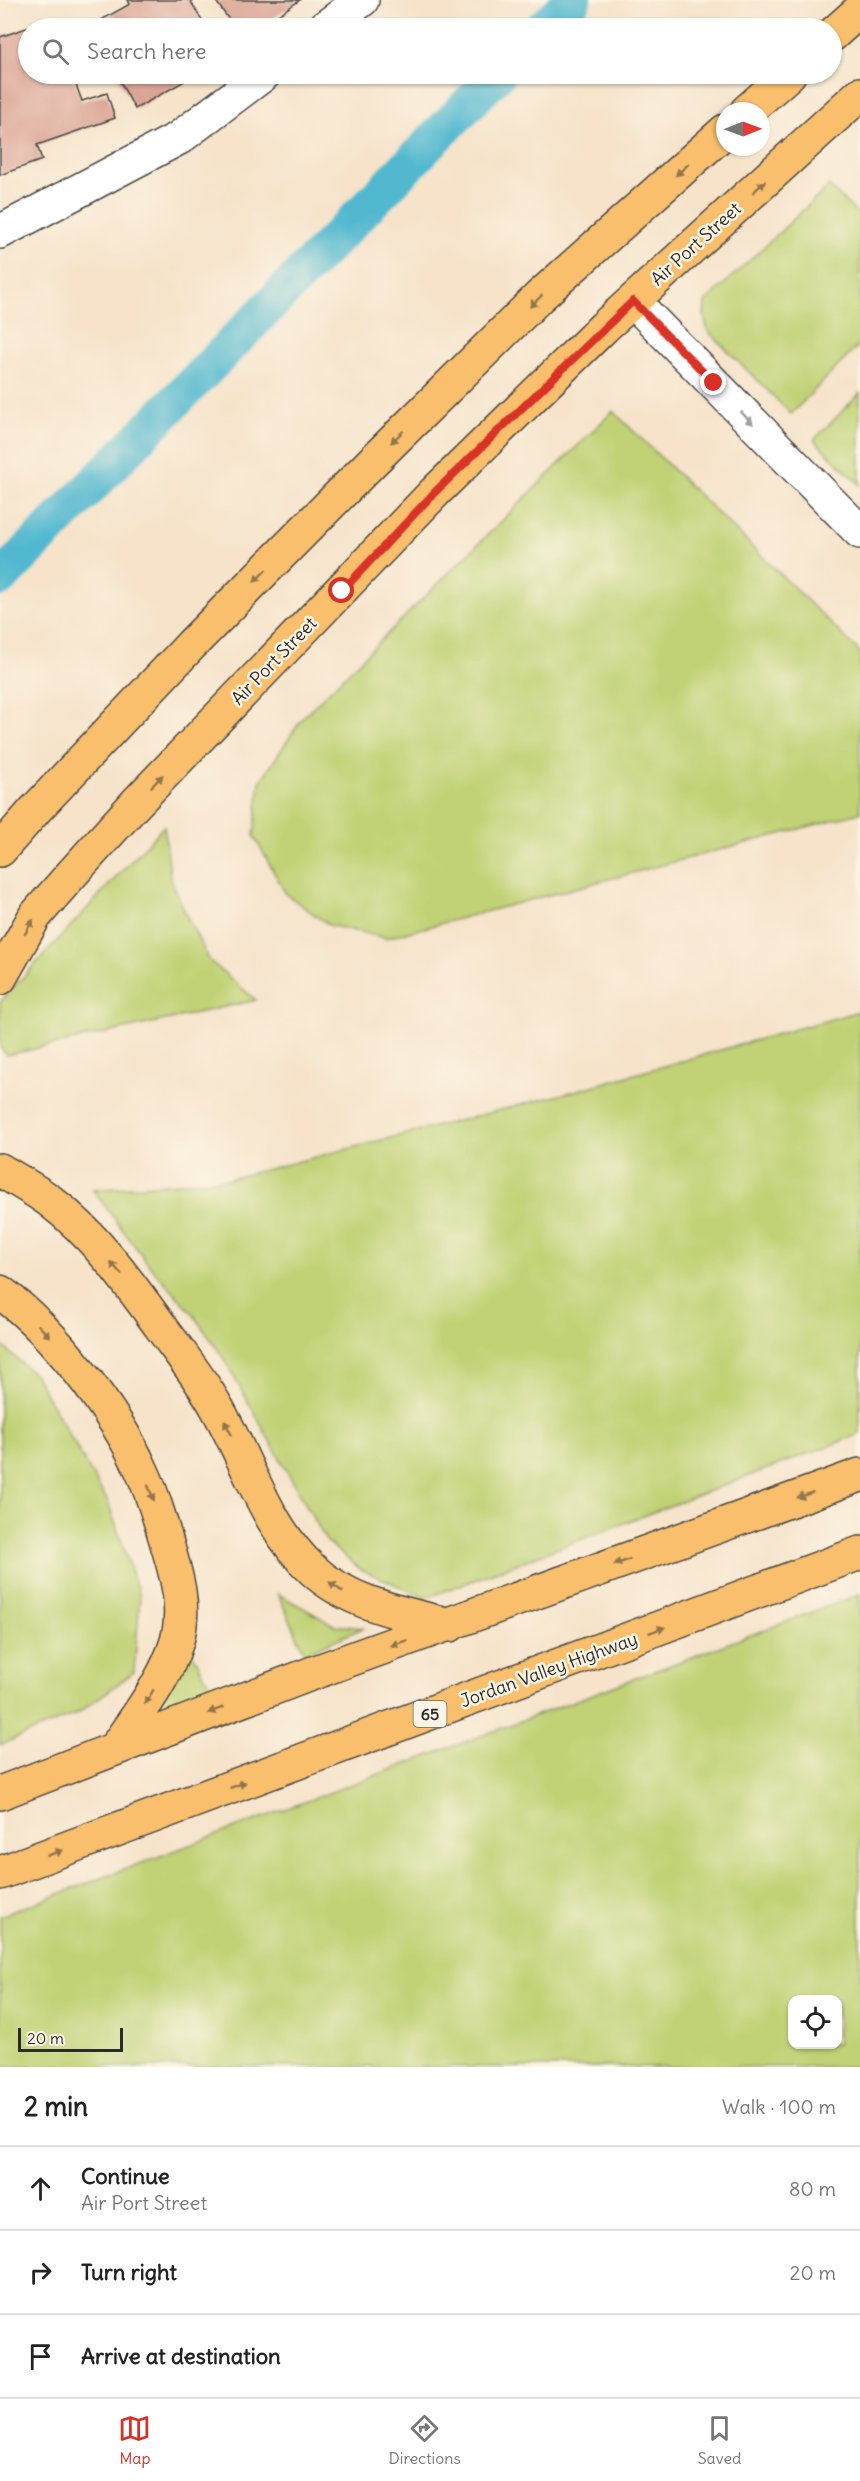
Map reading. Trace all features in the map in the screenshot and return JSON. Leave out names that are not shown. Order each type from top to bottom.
[{"type":"main road","points":[[842,26],[860,10]]},
{"type":"main road","points":[[757,102],[778,84]]},
{"type":"main road","name":"Air Port Street","points":[[0,978],[35,916],[136,802],[435,492],[633,301],[860,94]]},
{"type":"main road","points":[[0,850],[191,645],[373,461],[540,296],[716,139]]},
{"type":"main road","points":[[0,1170],[50,1201],[69,1217],[123,1276],[216,1405],[267,1508],[286,1540],[313,1570],[345,1593],[383,1608],[450,1625]]},
{"type":"main road","points":[[0,1292],[16,1303],[50,1337],[114,1421],[141,1467],[158,1510],[179,1584],[181,1614],[177,1641],[158,1683],[116,1747]]},
{"type":"main road","points":[[0,1793],[116,1747],[860,1475]]},
{"type":"main road","name":"Jordan Valley Highway","points":[[0,1873],[860,1552]]},
{"type":"street","points":[[338,18],[362,0]]},
{"type":"street","points":[[0,232],[179,138],[251,84]]},
{"type":"street","points":[[633,301],[860,532]]},
{"type":"green space","points":[[829,186],[860,216],[860,344],[791,414],[708,331],[704,317],[705,302]]},
{"type":"green space","points":[[860,393],[860,485],[814,440]]},
{"type":"green space","points":[[613,411],[860,652],[860,813],[386,938],[329,925],[286,894],[254,836],[260,782],[303,717]]},
{"type":"green space","points":[[164,826],[171,879],[187,917],[210,961],[256,1000],[7,1055],[0,1048],[0,1002]]},
{"type":"green space","points":[[860,1011],[860,1434],[426,1598],[360,1569],[327,1542],[221,1354],[193,1314],[149,1265],[93,1190],[229,1179],[571,1092]]},
{"type":"green space","points":[[0,1344],[35,1375],[108,1502],[140,1596],[134,1672],[78,1713],[0,1745]]},
{"type":"green space","points":[[278,1594],[334,1625],[363,1628],[305,1653]]},
{"type":"green space","points":[[860,1594],[860,2067],[0,2067],[0,1916]]},
{"type":"green space","points":[[187,1643],[214,1693],[151,1718]]},
{"type":"building","points":[[128,0],[190,0],[200,18],[105,18],[130,4]]},
{"type":"building","points":[[215,0],[300,0],[274,18],[228,18]]},
{"type":"building","points":[[18,31],[18,84],[76,84],[82,101],[107,93],[115,118],[37,145],[42,160],[0,175],[0,37]]},
{"type":"building","points":[[121,84],[179,84],[135,109]]},
{"type":"waterway","points":[[553,18],[573,0]]},
{"type":"waterway","points":[[0,579],[488,84]]},
{"type":"route","points":[[342,591],[435,492],[633,301],[714,383]]}]
